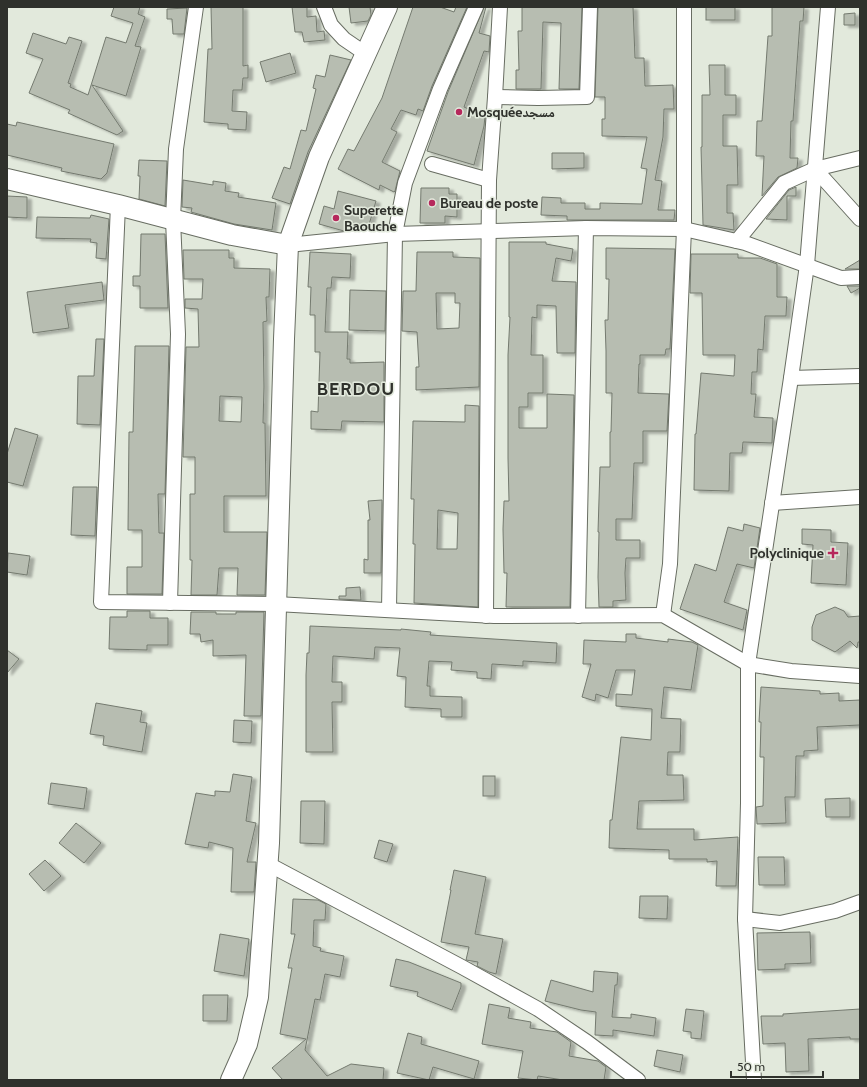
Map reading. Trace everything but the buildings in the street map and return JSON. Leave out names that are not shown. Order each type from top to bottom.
[{"type":"main road","points":[[230,1080],[248,1044],[258,998],[268,864],[288,245],[319,157],[387,7]]},
{"type":"main road","points":[[7,179],[118,205],[232,235],[288,245]]},
{"type":"street","points":[[170,602],[178,334],[173,220],[176,149],[196,7]]},
{"type":"street","points":[[324,7],[331,25],[344,39],[366,54]]},
{"type":"street","points":[[389,610],[395,234],[405,183],[440,89],[476,7]]},
{"type":"street","points":[[486,616],[489,180],[500,7]]},
{"type":"street","points":[[495,97],[538,98],[587,96],[590,7]]},
{"type":"street","points":[[663,615],[670,564],[684,229],[684,7]]},
{"type":"street","points":[[754,1080],[745,919],[748,803],[748,664],[807,265],[828,7]]},
{"type":"street","points":[[737,241],[784,183],[815,169],[860,158]]},
{"type":"street","points":[[432,164],[489,180]]},
{"type":"street","points":[[815,169],[860,219]]},
{"type":"street","points":[[118,205],[101,602],[276,604],[486,616],[663,615],[748,664],[791,671],[860,676]]},
{"type":"street","points":[[288,245],[395,234],[586,228],[684,229],[737,241],[841,278],[860,277]]},
{"type":"street","points":[[578,616],[586,228]]},
{"type":"street","points":[[791,378],[860,376]]},
{"type":"street","points":[[772,503],[860,497]]},
{"type":"street","points":[[268,864],[538,1009],[588,1042],[638,1080]]},
{"type":"street","points":[[745,919],[780,923],[835,911],[860,902]]},
{"type":"place","name":"Mosquéeمسجد","points":[[459,112]]},
{"type":"place","name":"Bureau de poste","points":[[432,203]]},
{"type":"place","name":"Superette Baouche","points":[[336,218]]},
{"type":"place","name":"Polyclinique","points":[[833,553]]},
{"type":"district","name":"BERDOU","points":[[356,389]]}]
